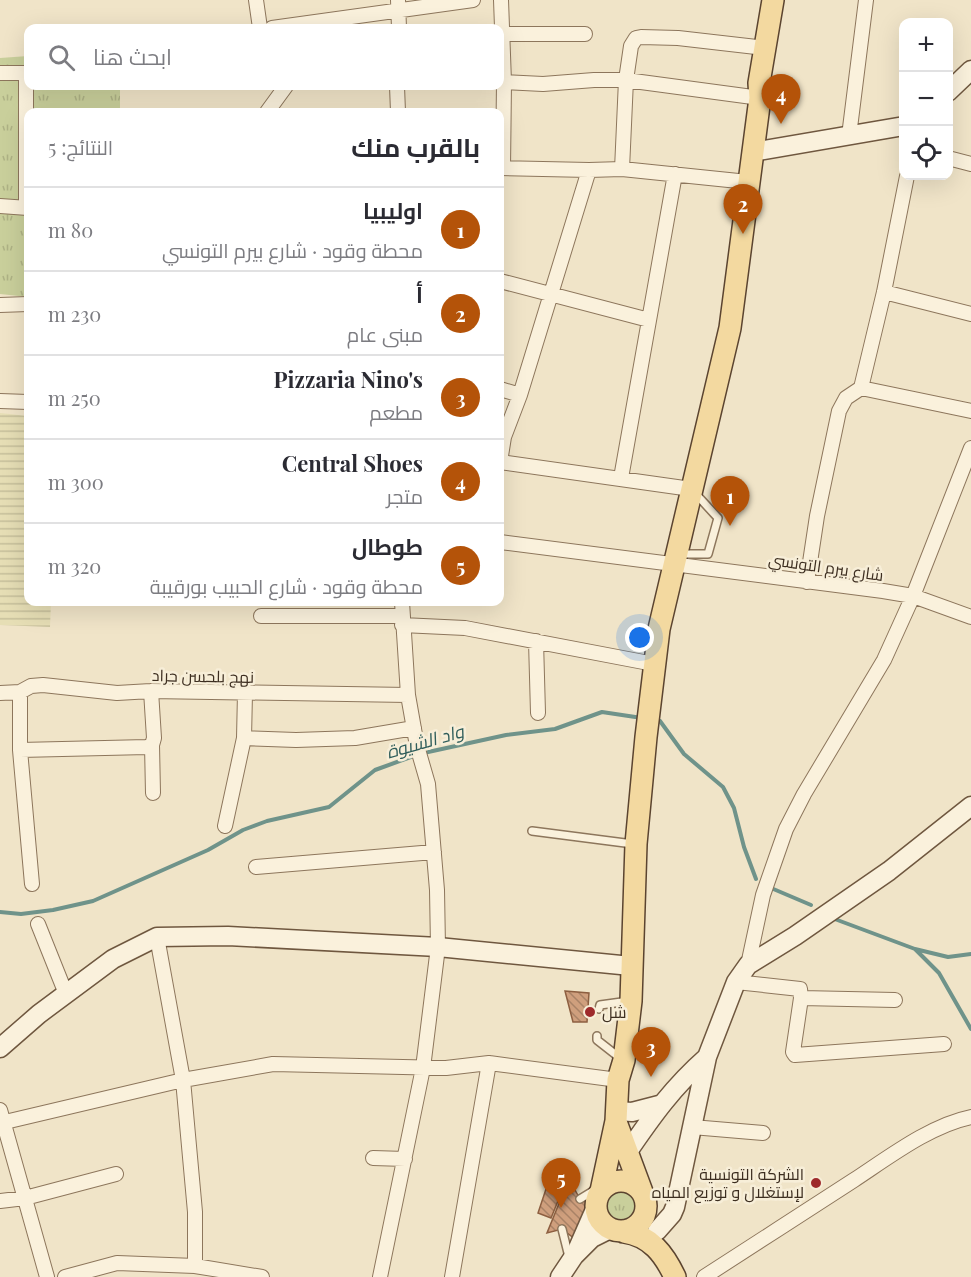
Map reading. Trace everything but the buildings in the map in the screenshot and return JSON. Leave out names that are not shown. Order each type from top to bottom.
[{"type":"main road","points":[[671,1271],[654,1245],[644,1238],[636,1233],[617,1230],[601,1222],[595,1196],[616,1116],[631,1001],[636,844],[659,629],[730,328],[760,98],[759,83],[773,0]]},
{"type":"main road","points":[[616,1116],[627,1153],[671,1271]]},
{"type":"main road","points":[[595,1196],[614,1182],[621,1181],[636,1186],[644,1199],[642,1220],[632,1229],[617,1230]]},
{"type":"street","points":[[256,0],[259,24]]},
{"type":"street","points":[[301,24],[398,5],[473,0]]},
{"type":"street","points":[[501,0],[502,24]]},
{"type":"street","points":[[849,136],[866,0]]},
{"type":"street","points":[[398,5],[399,24]]},
{"type":"street","points":[[504,34],[585,34]]},
{"type":"street","points":[[622,169],[626,80],[631,46],[636,38],[678,38],[765,48]]},
{"type":"street","points":[[953,87],[971,70]]},
{"type":"street","points":[[0,74],[24,73]]},
{"type":"street","points":[[504,82],[543,84],[626,80],[760,98]]},
{"type":"street","points":[[27,90],[27,108]]},
{"type":"street","points":[[270,108],[283,90]]},
{"type":"street","points":[[398,90],[398,108]]},
{"type":"street","points":[[503,108],[504,90]]},
{"type":"street","points":[[752,152],[899,127]]},
{"type":"street","points":[[953,159],[971,164]]},
{"type":"street","points":[[504,168],[622,169],[748,182]]},
{"type":"street","points":[[504,444],[589,170]]},
{"type":"street","points":[[621,478],[675,174]]},
{"type":"street","points":[[807,582],[817,516],[839,411],[846,398],[861,388],[884,292],[906,180]]},
{"type":"street","points":[[0,206],[24,208]]},
{"type":"street","points":[[504,282],[649,320]]},
{"type":"street","points":[[884,292],[971,314]]},
{"type":"street","points":[[0,305],[24,304]]},
{"type":"street","points":[[861,388],[971,411]]},
{"type":"street","points":[[504,390],[520,395]]},
{"type":"street","points":[[0,401],[24,402]]},
{"type":"street","points":[[657,1231],[675,1207],[707,1056],[736,982],[748,965],[764,895],[786,829],[804,794],[884,660],[913,596],[971,448]]},
{"type":"street","points":[[504,463],[692,489]]},
{"type":"street","points":[[957,487],[971,492]]},
{"type":"street","name":"شارع بيرم التونسي","points":[[504,542],[675,559],[807,582],[913,596],[971,617]]},
{"type":"street","points":[[380,1277],[423,1068],[438,947],[428,783],[417,746],[408,696],[402,606]]},
{"type":"street","points":[[261,616],[402,621],[465,628],[654,664]]},
{"type":"street","points":[[536,641],[538,713]]},
{"type":"street","name":"نهج بلحسن جراد","points":[[0,693],[20,692],[31,686],[43,685],[117,693],[151,691],[408,696]]},
{"type":"street","points":[[151,691],[154,738],[152,745],[153,793]]},
{"type":"street","points":[[20,692],[20,750],[32,884]]},
{"type":"street","points":[[225,826],[244,738],[245,693]]},
{"type":"street","points":[[244,738],[296,740],[355,738],[414,728]]},
{"type":"street","points":[[20,750],[147,747],[152,745]]},
{"type":"street","points":[[748,965],[795,936],[889,871],[971,806]]},
{"type":"street","points":[[256,867],[434,852]]},
{"type":"street","points":[[38,924],[66,994]]},
{"type":"street","points":[[0,1048],[39,1014],[113,959],[157,937],[228,936],[438,947],[631,966]]},
{"type":"street","points":[[157,937],[183,1080],[195,1212],[195,1266]]},
{"type":"street","points":[[736,982],[798,988],[801,991],[793,1052],[795,1055],[944,1044]]},
{"type":"street","points":[[801,998],[894,1000]]},
{"type":"street","points":[[627,1153],[659,1105],[707,1056]]},
{"type":"street","points":[[452,1277],[489,1063]]},
{"type":"street","points":[[47,1277],[2,1116],[273,1064],[446,1068],[489,1063],[621,1070]]},
{"type":"street","points":[[616,1116],[659,1105]]},
{"type":"street","points":[[704,1277],[922,1138],[958,1119],[971,1117]]},
{"type":"street","points":[[692,1127],[763,1133]]},
{"type":"street","points":[[373,1158],[405,1158]]},
{"type":"street","points":[[0,1201],[25,1198],[116,1174]]},
{"type":"street","points":[[568,1265],[595,1196]]},
{"type":"street","points":[[568,1265],[592,1238],[617,1230]]},
{"type":"street","points":[[65,1277],[117,1263],[195,1266],[262,1277]]},
{"type":"lane","points":[[675,559],[708,554],[718,518],[692,489]]},
{"type":"lane","points":[[532,831],[636,844]]},
{"type":"lane","points":[[599,1010],[600,1005],[631,1001]]},
{"type":"lane","points":[[597,1036],[597,1040],[621,1070]]},
{"type":"lane","points":[[562,1228],[568,1265]]},
{"type":"shaded area","points":[[0,413],[24,416],[24,606],[51,606],[50,627],[0,625]]},
{"type":"green space","points":[[24,56],[24,90],[120,90],[120,108],[24,108],[24,297],[0,294],[0,58]]},
{"type":"green space","points":[[622,1190],[634,1194],[638,1206],[634,1218],[622,1222],[610,1218],[606,1206],[610,1194]]},
{"type":"waterway","name":"واد الشيوة","points":[[0,912],[21,914],[93,901],[208,850],[243,830],[267,821],[329,807],[375,770],[419,754],[506,735],[555,729],[602,712],[642,718]]},
{"type":"waterway","name":"واد الشيوة","points":[[656,720],[660,721],[684,754],[723,787],[734,808],[744,847],[756,879]]},
{"type":"waterway","name":"واد الشيوة","points":[[771,888],[811,905]]},
{"type":"waterway","name":"واد الشيوة","points":[[832,918],[915,949],[948,957],[971,954]]},
{"type":"waterway","name":"واد الشيوة","points":[[915,949],[939,973],[971,1029]]},
{"type":"place","name":"Central Shoes","points":[[781,124]]},
{"type":"place","name":"أ","points":[[743,234]]},
{"type":"place","name":"اوليبيا","points":[[730,526]]},
{"type":"place","name":"شل","points":[[590,1012]]},
{"type":"place","name":"Pizzaria Nino's","points":[[651,1077]]},
{"type":"place","name":"الشركة التونسية لإستغلال و توزيع المياه","points":[[816,1183]]},
{"type":"place","name":"طوطال","points":[[561,1208]]}]
